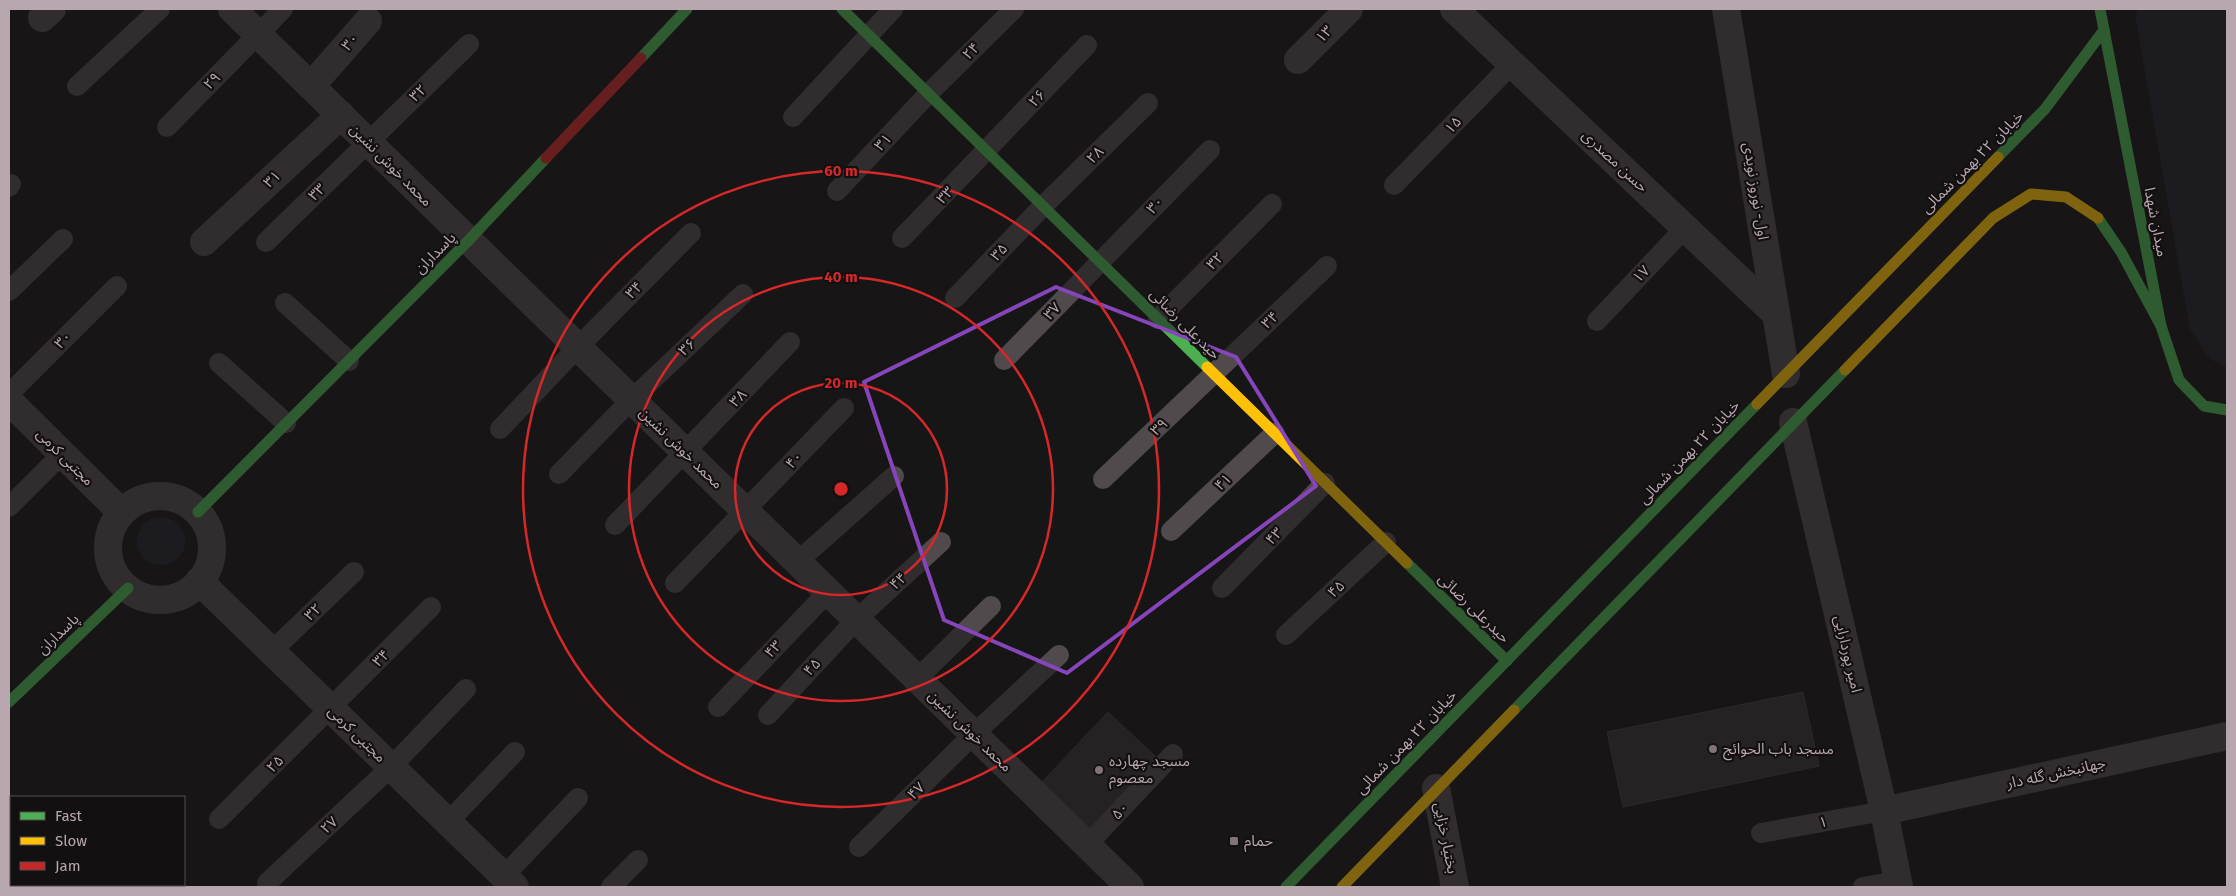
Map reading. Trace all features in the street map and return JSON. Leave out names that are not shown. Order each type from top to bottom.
[{"type":"street","name":"محمد خوش نشین","points":[[232,9],[1130,887]]},
{"type":"street","name":"پاسداران","points":[[198,512],[468,241],[687,9]]},
{"type":"street","name":"حیدرعلی رضائی","points":[[842,9],[1507,661]]},
{"type":"street","name":"۱۳","points":[[1298,60],[1349,9]]},
{"type":"street","name":"حسن مصدری","points":[[1454,9],[1776,314]]},
{"type":"street","name":"اول- نوروز نویدی","points":[[1726,9],[1786,374]]},
{"type":"street","name":"میدان شهدا","points":[[2100,9],[2161,326],[2179,380],[2204,406],[2227,410]]},
{"type":"street","name":"۳۰","points":[[311,86],[368,21]]},
{"type":"street","name":"خیابان ۲۲ بهمن شمالی","points":[[1286,887],[2045,109],[2104,30]]},
{"type":"street","name":"۳۱","points":[[204,242],[341,115]]},
{"type":"street","points":[[1342,887],[1436,788],[1993,218],[2031,194],[2066,197],[2098,217],[2121,252],[2161,326]]},
{"type":"street","name":"مجتبی کرمی","points":[[9,401],[121,512]]},
{"type":"street","points":[[2214,408],[2223,422]]},
{"type":"street","name":"امیر پوردارایی","points":[[1793,422],[1884,811],[1899,884]]},
{"type":"street","points":[[151,496],[168,496],[184,502],[198,512],[206,524],[211,539],[211,554],[208,568],[199,581],[187,592],[173,598],[157,600],[142,596],[128,588],[116,576],[109,560],[108,543],[112,527],[121,512],[135,502],[151,496]]},
{"type":"street","name":"مجتبی کرمی","points":[[199,581],[509,882]]},
{"type":"street","name":"پاسداران","points":[[9,702],[128,588]]},
{"type":"street","name":"جهانبخش گله دار","points":[[1884,811],[2227,736]]},
{"type":"street","name":"بختیار خزایی","points":[[1436,788],[1455,887]]},
{"type":"lane","points":[[77,86],[160,9]]},
{"type":"lane","points":[[258,35],[283,9]]},
{"type":"lane","points":[[793,118],[868,34],[893,9]]},
{"type":"lane","name":"۲۴","points":[[928,94],[1014,9]]},
{"type":"lane","name":"۲۹","points":[[167,127],[258,35]]},
{"type":"lane","name":"۳۲","points":[[367,142],[469,44]]},
{"type":"lane","name":"۲۶","points":[[987,151],[1087,45]]},
{"type":"lane","name":"۱۵","points":[[1394,185],[1512,64]]},
{"type":"lane","name":"۳۱","points":[[837,191],[928,94]]},
{"type":"lane","name":"۲۸","points":[[1043,206],[1148,104]]},
{"type":"lane","name":"۳۳","points":[[266,242],[367,142]]},
{"type":"lane","name":"۳۰","points":[[1100,261],[1210,150]]},
{"type":"lane","name":"۳۳","points":[[902,238],[987,151]]},
{"type":"lane","name":"۳۲","points":[[1158,319],[1272,204]]},
{"type":"lane","name":"۳۵","points":[[955,298],[1043,206]]},
{"type":"lane","name":"۱۷","points":[[1597,321],[1685,228]]},
{"type":"lane","name":"۳۴","points":[[577,348],[691,233]]},
{"type":"lane","points":[[9,291],[63,239]]},
{"type":"lane","name":"۳۷","points":[[1004,360],[1100,261]]},
{"type":"lane","name":"۳۴","points":[[1214,374],[1327,266]]},
{"type":"lane","name":"۳۰","points":[[9,394],[117,286]]},
{"type":"lane","name":"۳۶","points":[[631,400],[743,294]]},
{"type":"lane","points":[[285,303],[349,361]]},
{"type":"lane","name":"۳۸","points":[[685,453],[790,342]]},
{"type":"lane","points":[[500,430],[577,348]]},
{"type":"lane","points":[[219,363],[286,423]]},
{"type":"lane","name":"۳۹","points":[[1104,479],[1214,374]]},
{"type":"lane","points":[[559,474],[631,400]]},
{"type":"lane","name":"۴۰","points":[[744,511],[844,408]]},
{"type":"lane","name":"۴۱","points":[[1171,531],[1274,433]]},
{"type":"lane","points":[[615,525],[685,453]]},
{"type":"lane","points":[[9,507],[62,454]]},
{"type":"lane","points":[[797,562],[894,476]]},
{"type":"lane","name":"۴۳","points":[[1222,588],[1325,483]]},
{"type":"lane","points":[[675,583],[744,511]]},
{"type":"lane","name":"۴۴","points":[[856,620],[941,542]]},
{"type":"lane","name":"۴۵","points":[[1286,635],[1386,542]]},
{"type":"lane","name":"۳۲","points":[[272,651],[354,572]]},
{"type":"lane","name":"۴۳","points":[[718,707],[828,592]]},
{"type":"lane","points":[[917,679],[991,606]]},
{"type":"lane","name":"۳۴","points":[[331,708],[431,607]]},
{"type":"lane","name":"۴۵","points":[[768,715],[856,620]]},
{"type":"lane","name":"۴۷","points":[[859,847],[974,734],[1059,655]]},
{"type":"lane","points":[[391,767],[466,689]]},
{"type":"lane","name":"۲۵","points":[[219,819],[331,708]]},
{"type":"lane","points":[[448,822],[514,752]]},
{"type":"lane","name":"۵۰","points":[[1087,845],[1173,754]]},
{"type":"lane","name":"۲۷","points":[[267,883],[391,767]]},
{"type":"lane","points":[[509,882],[578,798]]},
{"type":"lane","name":"۱","points":[[1762,834],[1884,811]]},
{"type":"lane","points":[[610,887],[638,860]]},
{"type":"lane","points":[[1863,887],[1899,884]]},
{"type":"highlighted area","points":[[1056,287],[1236,357],[1316,486],[1067,673],[944,620],[864,382]]},
{"type":"shaded area","points":[[2137,9],[2227,9],[2227,367],[2210,359],[2190,329],[2136,20]]},
{"type":"shaded area","points":[[156,517],[166,517],[178,524],[185,536],[185,546],[178,558],[166,565],[156,565],[148,561],[141,554],[137,546],[137,536],[141,528],[148,521]]},
{"type":"building","name":"مسجد باب الحوائج","points":[[1803,692],[1819,766],[1623,807],[1607,732]]},
{"type":"building","name":"مسجد چهارده معصوم","points":[[1108,712],[1156,757],[1089,827],[1042,782]]},
{"type":"traffic: fast","points":[[641,58],[687,9]]},
{"type":"traffic: fast","points":[[842,9],[1207,367]]},
{"type":"traffic: fast","points":[[2100,9],[2161,326],[2179,380],[2204,406],[2227,410]]},
{"type":"traffic: fast","points":[[1998,157],[2045,109],[2104,30]]},
{"type":"traffic: fast","points":[[198,512],[468,241],[546,158]]},
{"type":"traffic: fast","points":[[2098,218],[2121,252],[2161,326]]},
{"type":"traffic: fast","points":[[1514,710],[1845,370]]},
{"type":"traffic: fast","points":[[1286,887],[1757,404]]},
{"type":"traffic: fast","points":[[1407,563],[1507,661]]},
{"type":"traffic: fast","points":[[9,702],[128,588]]},
{"type":"traffic: slow","points":[[1757,404],[1998,157]]},
{"type":"traffic: slow","points":[[1845,370],[1993,218],[2031,194],[2066,197],[2098,218]]},
{"type":"traffic: slow","points":[[1207,367],[1407,563]]},
{"type":"traffic: slow","points":[[1342,887],[1514,710]]},
{"type":"traffic: jam","points":[[546,158],[641,58]]},
{"type":"place","name":"مسجد باب الحوائج","points":[[1713,749]]},
{"type":"place","name":"مسجد چهارده معصوم","points":[[1099,770]]},
{"type":"place","name":"حمام","points":[[1234,841]]}]
